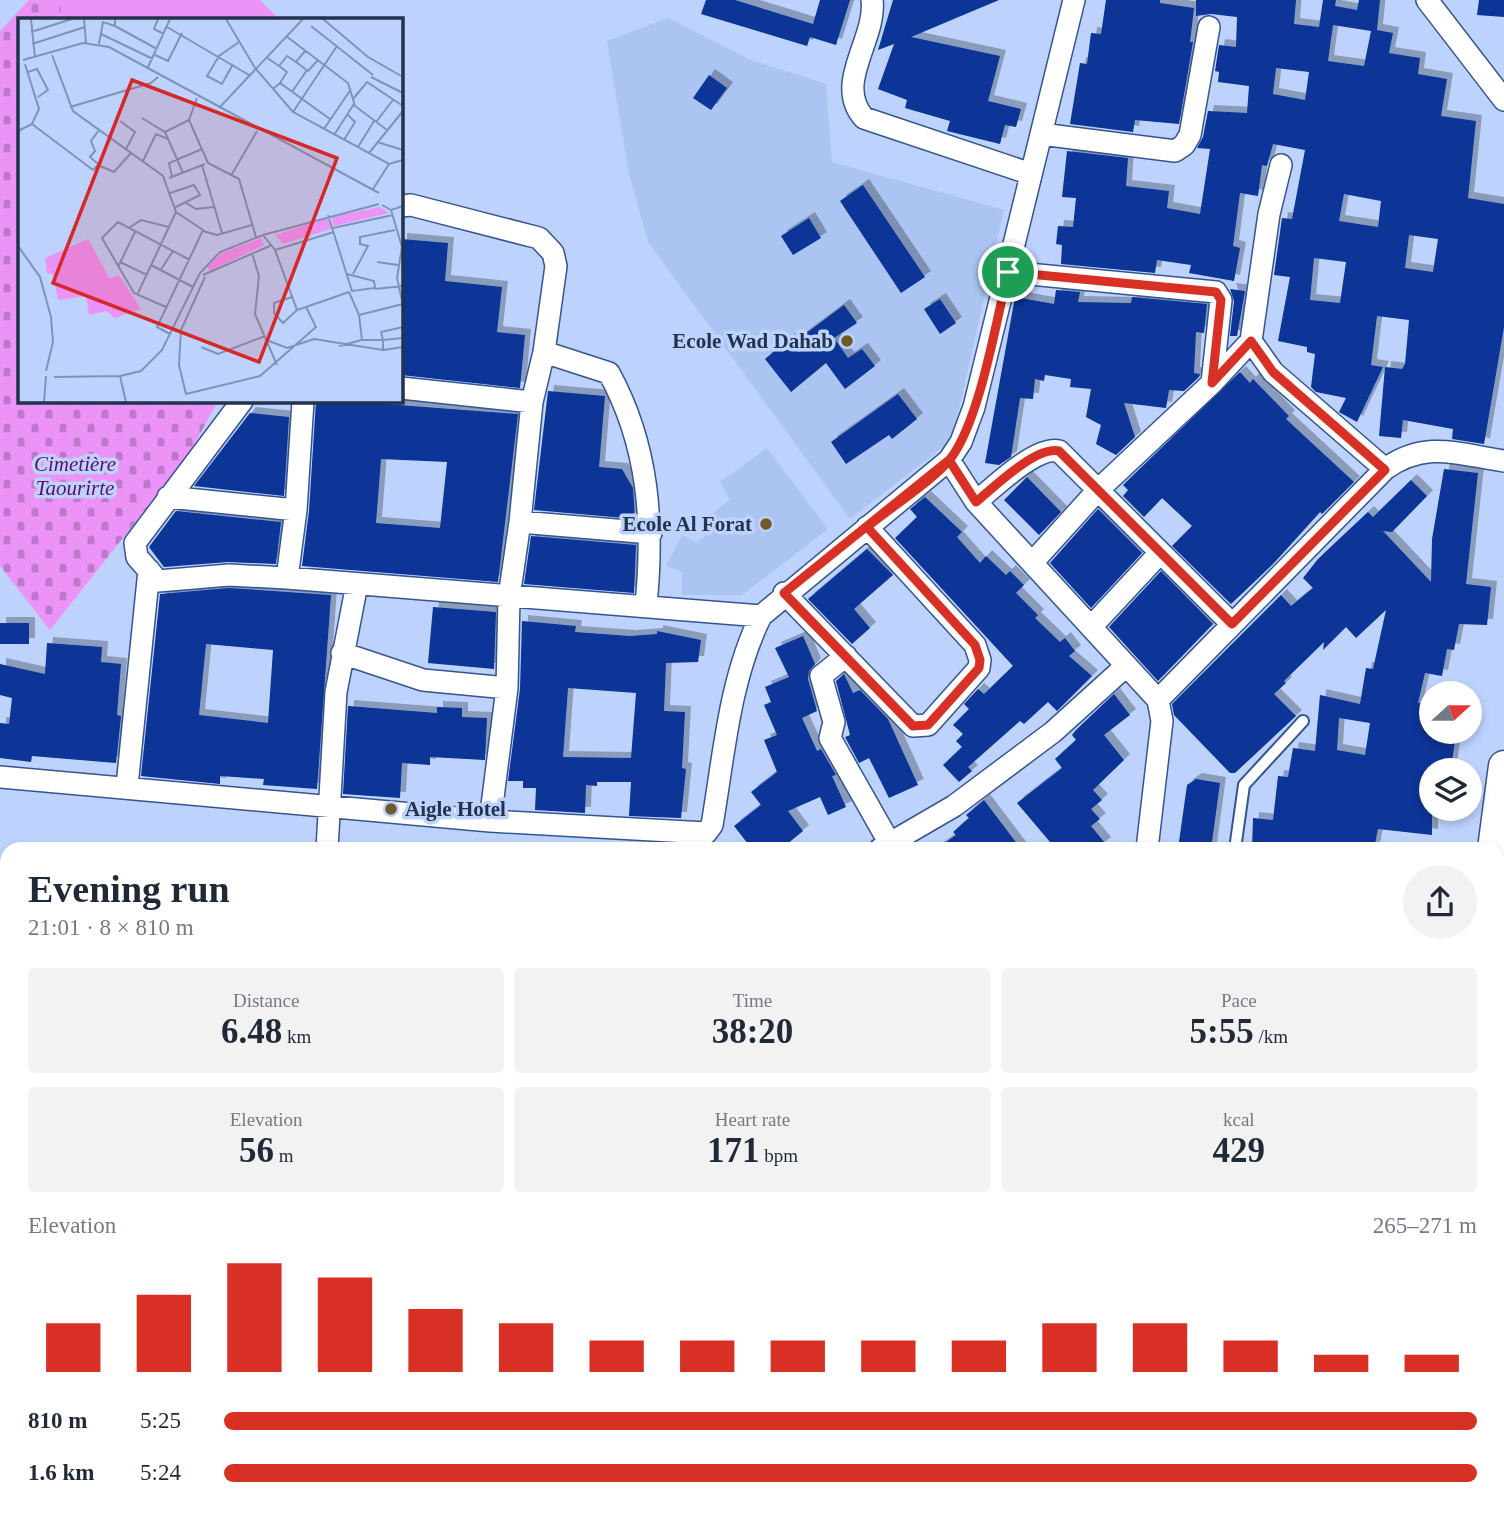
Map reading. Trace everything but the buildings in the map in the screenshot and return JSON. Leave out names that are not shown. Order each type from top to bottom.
[{"type":"main road","points":[[1494,842],[1504,766]]},
{"type":"street","points":[[0,777],[127,786],[706,841],[712,825],[739,674],[747,642],[761,616],[784,593],[949,460],[961,442],[974,407],[1074,0]]},
{"type":"street","points":[[1427,0],[1504,100]]},
{"type":"street","points":[[873,1],[851,90],[854,106],[864,118],[1031,174]]},
{"type":"street","points":[[1041,134],[1166,152],[1184,145],[1191,135],[1209,27]]},
{"type":"street","points":[[1032,563],[1097,491],[1212,383],[1251,341],[1269,214],[1281,165]]},
{"type":"street","points":[[402,206],[411,205],[539,238],[548,246],[556,266],[544,352],[532,402],[520,522],[509,597],[507,688],[490,821]]},
{"type":"street","points":[[1008,272],[1216,292],[1221,300],[1212,383]]},
{"type":"street","points":[[1251,341],[1273,372],[1385,470]]},
{"type":"street","points":[[544,352],[609,373],[627,406],[650,501],[646,605]]},
{"type":"street","points":[[402,388],[532,402]]},
{"type":"street","points":[[241,402],[135,543],[134,552],[158,581],[229,575],[287,578],[761,616]]},
{"type":"street","points":[[287,578],[296,510],[303,402]]},
{"type":"street","points":[[976,502],[1038,453],[1052,449],[1059,451],[1159,554],[1232,624]]},
{"type":"street","points":[[1158,700],[1385,470],[1405,455],[1434,450],[1504,461]]},
{"type":"street","points":[[949,460],[976,502],[1158,700],[1162,720],[1147,842]]},
{"type":"street","points":[[168,497],[296,510]]},
{"type":"street","points":[[520,522],[650,533]]},
{"type":"street","points":[[784,593],[913,726],[920,728],[928,725],[979,668],[980,660],[975,645],[867,527]]},
{"type":"street","points":[[1091,627],[1159,554]]},
{"type":"street","points":[[127,786],[149,570]]},
{"type":"street","points":[[327,842],[342,653],[358,584]]},
{"type":"street","points":[[342,653],[423,680],[507,688]]},
{"type":"street","points":[[846,656],[821,676],[834,723],[830,738],[882,842]]},
{"type":"street","points":[[891,842],[954,806],[1053,732],[1126,666]]},
{"type":"lane","points":[[1236,842],[1244,785],[1303,720]]},
{"type":"shaded area","name":"Ecole Wad Dahab","points":[[668,18],[751,60],[826,84],[832,162],[1004,210],[952,440],[850,519],[648,242],[629,174],[607,41]]},
{"type":"shaded area","name":"Ecole Al Forat","points":[[767,448],[828,529],[742,595],[682,595],[682,572],[666,566],[682,535],[696,542],[712,532],[705,519],[730,500],[720,482]]},
{"type":"green space","name":"Cimetière Taourirte","points":[[29,0],[60,0],[62,18],[18,18],[18,402],[213,402],[216,405],[187,457],[50,630],[0,566],[0,31]]},
{"type":"green space","points":[[60,0],[260,0],[278,18],[62,18]]},
{"type":"place","name":"Ecole Wad Dahab","points":[[847,341]]},
{"type":"place","name":"Ecole Al Forat","points":[[766,524]]},
{"type":"place","name":"Aigle Hotel","points":[[391,809]]},
{"type":"route","points":[[1008,272],[974,407],[961,442],[949,460],[867,527],[975,645],[980,660],[979,668],[928,725],[920,728],[913,726],[784,593],[949,460],[976,502],[1038,453],[1052,449],[1059,451],[1159,554],[1232,624],[1385,470],[1273,372],[1260,358],[1251,341],[1212,383],[1221,300],[1216,292],[1208,289],[1008,272]]}]
